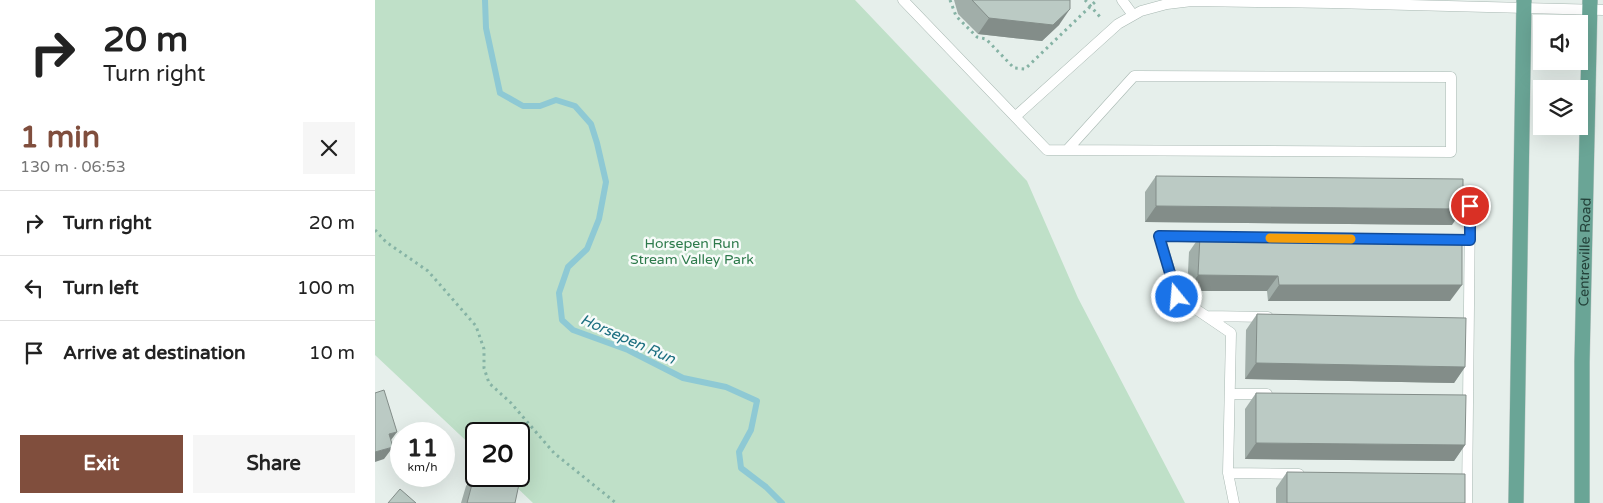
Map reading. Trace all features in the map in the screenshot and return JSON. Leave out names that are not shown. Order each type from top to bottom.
[{"type":"main road","points":[[1516,503],[1524,5]]},
{"type":"main road","name":"Centreville Road","points":[[1582,503],[1582,362],[1594,7]]},
{"type":"lane","points":[[903,0],[1047,150],[1451,152],[1451,77],[1134,76],[1069,149]]},
{"type":"lane","points":[[1121,0],[1133,15]]},
{"type":"lane","points":[[1016,116],[1118,24],[1133,15],[1167,4],[1191,1],[1594,7]]},
{"type":"lane","points":[[1467,503],[1463,476],[1463,398],[1464,319],[1470,240],[1470,206]]},
{"type":"lane","points":[[1217,237],[1159,236],[1177,297],[1231,333],[1228,473],[1234,503]]},
{"type":"lane","points":[[1441,240],[1470,240]]},
{"type":"lane","points":[[1206,316],[1274,317]]},
{"type":"lane","points":[[1230,394],[1279,394]]},
{"type":"lane","points":[[1228,473],[1308,474]]},
{"type":"path","points":[[950,0],[956,16],[977,36],[986,39],[1014,68],[1025,69],[1097,0]]},
{"type":"path","points":[[1085,0],[1103,20]]},
{"type":"path","points":[[375,230],[386,242],[428,271],[475,326],[483,349],[484,368],[489,384],[511,403],[554,453],[616,503]]},
{"type":"green space","name":"Horsepen Run Stream Valley Park","points":[[375,0],[855,0],[1027,181],[1078,298],[1185,503],[533,503],[516,487],[530,487],[530,422],[465,422],[465,440],[455,430],[455,422],[446,422],[375,355]]},
{"type":"building","points":[[972,0],[1070,0],[1070,9],[1053,25],[989,18]]},
{"type":"building","points":[[1156,176],[1463,179],[1463,209],[1156,206]]},
{"type":"building","points":[[1200,236],[1462,240],[1462,285],[1279,285],[1278,276],[1198,275]]},
{"type":"building","points":[[1257,314],[1466,318],[1465,367],[1256,363]]},
{"type":"building","points":[[384,390],[394,422],[390,422],[390,448],[375,452],[375,393]]},
{"type":"building","points":[[1256,393],[1466,395],[1465,445],[1256,443]]},
{"type":"building","points":[[1287,472],[1465,474],[1465,503],[1287,503]]},
{"type":"building","points":[[471,487],[518,487],[515,503],[467,503]]},
{"type":"building","points":[[400,489],[416,503],[388,503]]},
{"type":"waterway","name":"Horsepen Run","points":[[485,0],[486,28],[500,93],[523,106],[540,106],[556,100],[575,106],[591,124],[597,143],[606,182],[599,219],[587,249],[568,267],[559,293],[562,320],[573,330],[628,350],[683,378],[726,387],[757,401],[751,430],[739,452],[741,468],[766,487],[782,503]]},
{"type":"slow traffic","points":[[1270,238],[1351,239]]},
{"type":"route","points":[[1177,297],[1159,236],[1470,240],[1470,206]]}]
